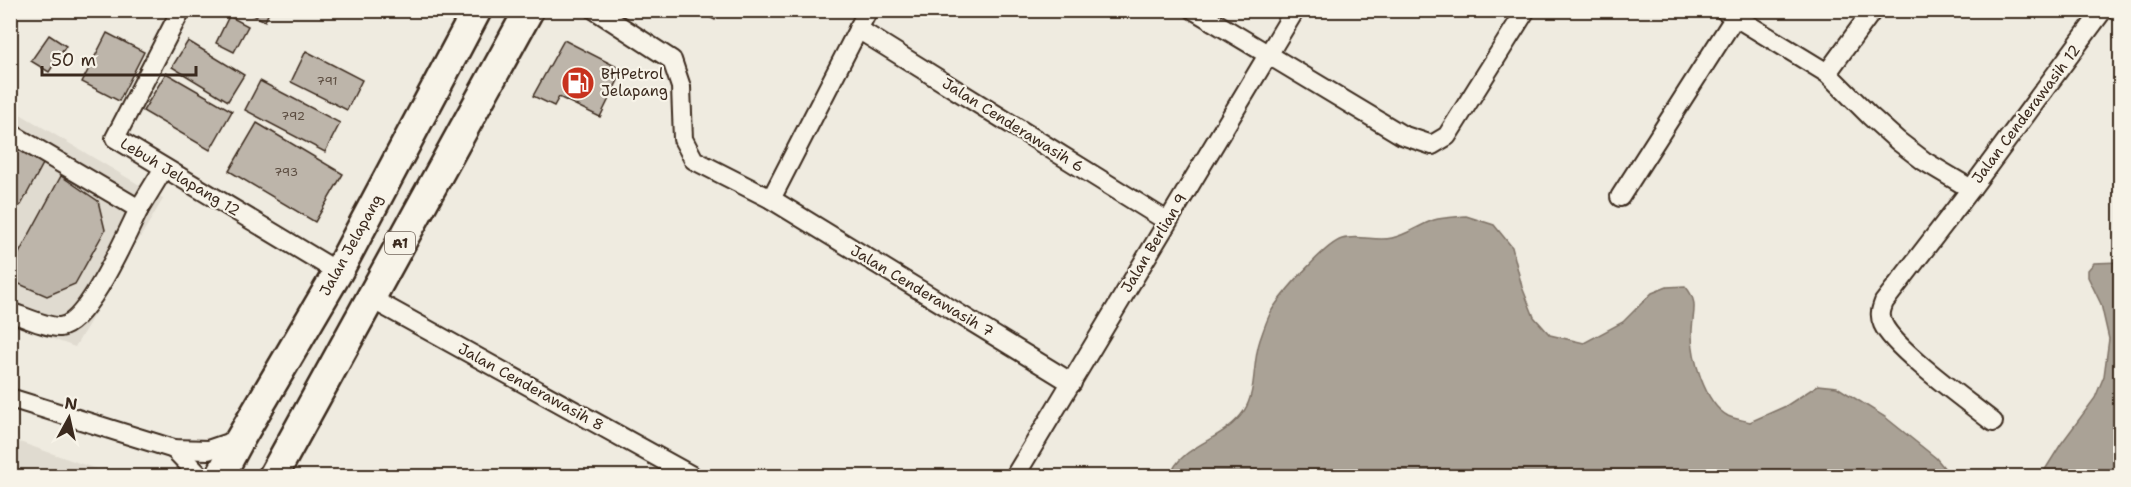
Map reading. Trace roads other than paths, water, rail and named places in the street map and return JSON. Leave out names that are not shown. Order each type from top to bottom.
[{"type":"main road","name":"Jalan Jelapang","points":[[220,477],[338,272],[477,10]]},
{"type":"main road","name":"A1","points":[[273,477],[529,10]]},
{"type":"street","name":"Lebuh Jelapang 12","points":[[181,10],[115,138],[338,272]]},
{"type":"street","name":"Jalan Cenderawasih 7","points":[[595,10],[672,60],[681,87],[683,139],[694,160],[771,199],[1072,383]]},
{"type":"street","points":[[771,199],[868,10]]},
{"type":"street","points":[[1194,10],[1402,135],[1432,145],[1447,136],[1526,10]]},
{"type":"street","name":"Jalan Berlian 9","points":[[1015,477],[1295,10]]},
{"type":"street","points":[[1827,73],[1873,10]]},
{"type":"street","name":"Jalan Cenderawasih 12","points":[[1993,422],[1905,350],[1884,326],[1880,313],[1884,302],[1971,189],[2103,10]]},
{"type":"street","points":[[1620,197],[1729,14],[1827,73],[1898,141],[1924,161],[1971,189]]},
{"type":"street","name":"Jalan Cenderawasih 6","points":[[858,30],[1167,221]]},
{"type":"street","points":[[10,132],[140,209]]},
{"type":"street","points":[[10,312],[58,327],[67,325],[100,288],[140,209],[164,168]]},
{"type":"street","name":"Jalan Cenderawasih 8","points":[[370,298],[692,477]]},
{"type":"street","points":[[10,398],[174,449],[208,450],[240,439]]},
{"type":"street","points":[[174,449],[200,477]]},
{"type":"place","name":"BHPetrol Jelapang","points":[[578,83]]}]
